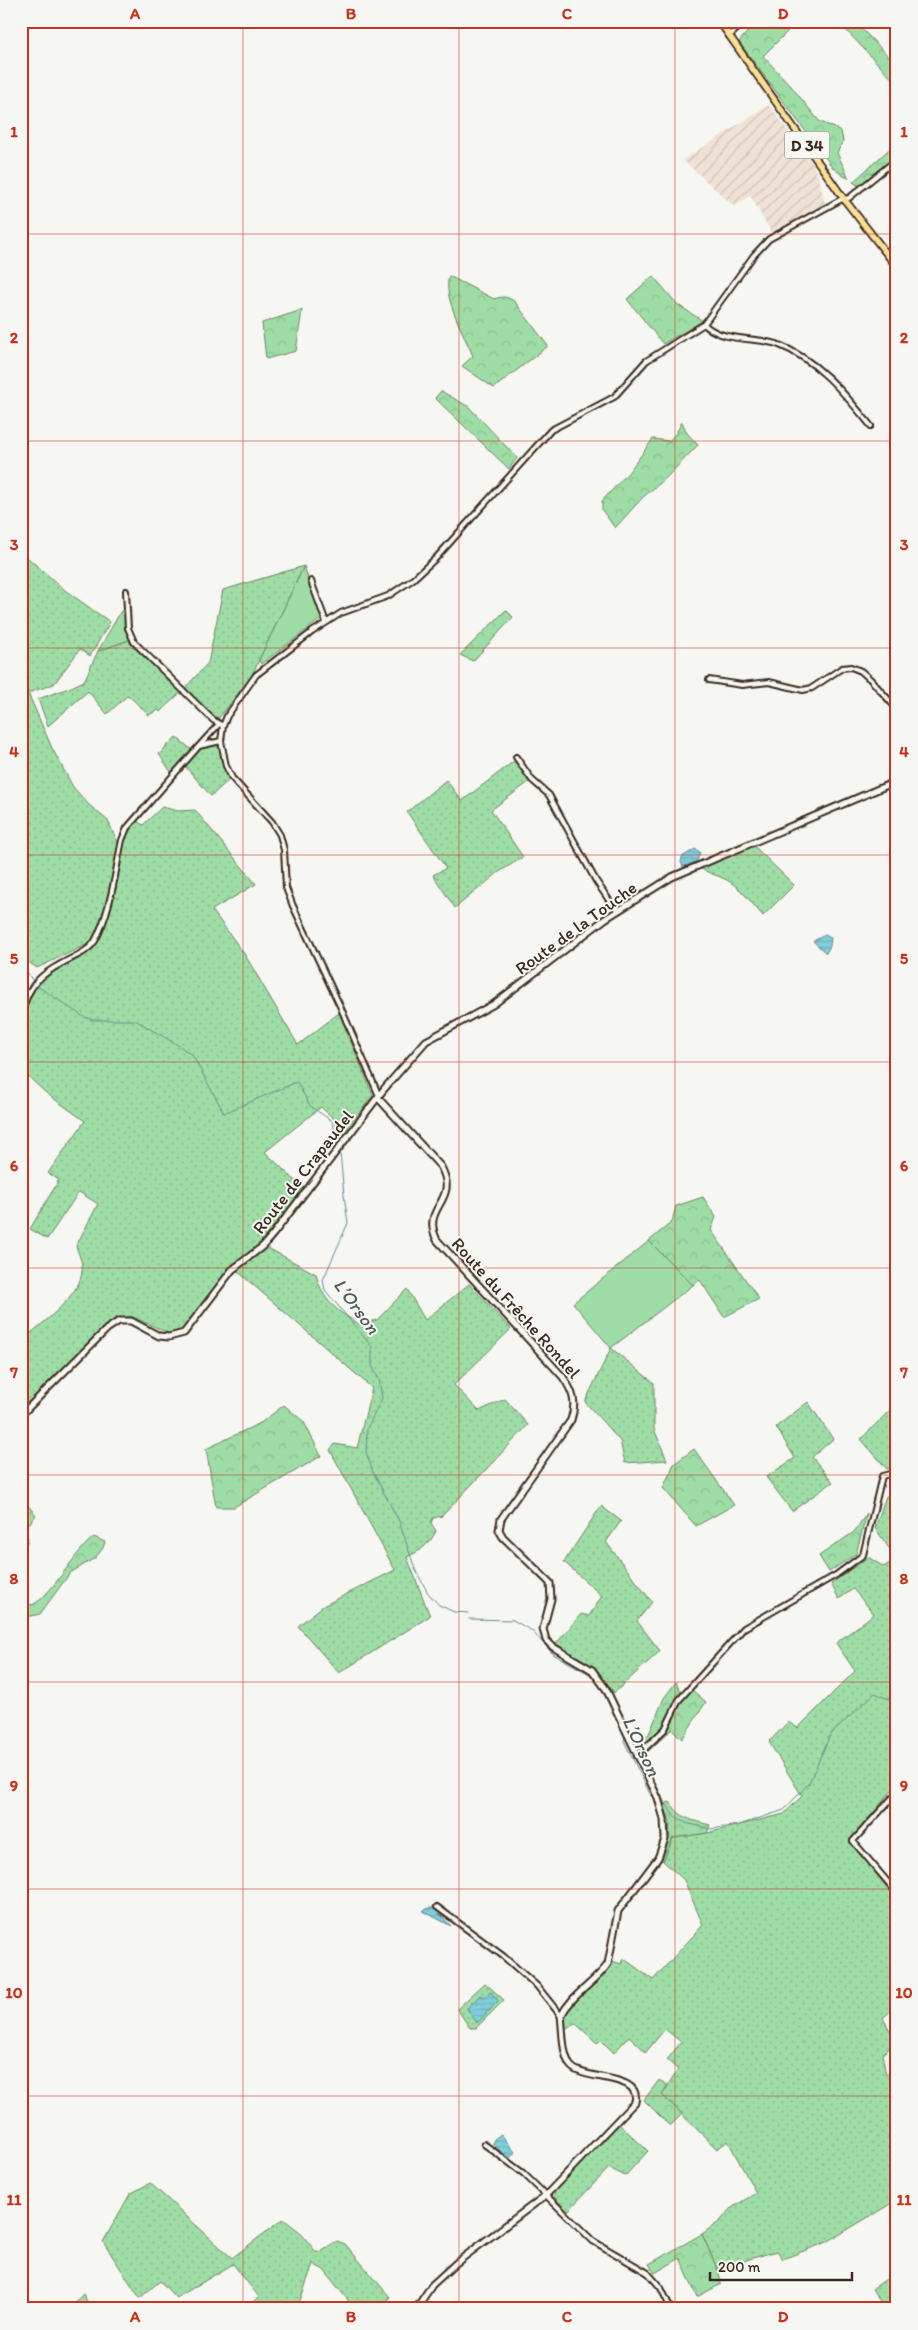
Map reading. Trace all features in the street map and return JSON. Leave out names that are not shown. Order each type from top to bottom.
[{"type":"main road","name":"D 34","points":[[719,21],[844,199],[897,267]]},
{"type":"street","points":[[730,36],[746,21]]},
{"type":"street","points":[[21,1018],[24,1002],[31,988],[45,972],[88,949],[94,941],[104,918],[122,840],[127,828],[199,746],[221,725],[256,675],[326,622],[341,613],[388,596],[412,580],[436,558],[551,430],[614,397],[646,361],[704,324],[765,243],[782,231],[844,199],[897,159]]},
{"type":"street","points":[[704,324],[708,328],[723,333],[775,344],[811,362],[834,382],[871,426]]},
{"type":"street","points":[[311,581],[326,622]]},
{"type":"street","points":[[126,591],[128,628],[134,642],[221,725],[224,759],[229,772],[272,822],[280,835],[284,850],[286,888],[379,1096]]},
{"type":"street","points":[[709,680],[742,685],[769,682],[803,690],[812,688],[842,668],[851,667],[861,671],[871,680],[897,709]]},
{"type":"street","points":[[199,746],[221,741]]},
{"type":"street","points":[[516,757],[532,780],[549,794],[596,880],[611,903],[619,910]]},
{"type":"street","name":"Route de la Touche","points":[[379,1096],[426,1041],[494,1004],[619,910],[682,872],[897,781]]},
{"type":"street","name":"Route de Crapaudel","points":[[21,1415],[107,1329],[119,1321],[131,1321],[159,1336],[169,1338],[184,1333],[232,1270],[263,1246],[274,1233],[379,1096]]},
{"type":"street","name":"Route du Frêche Rondel","points":[[379,1096],[379,1099],[441,1167],[445,1175],[448,1186],[432,1222],[437,1240],[563,1377],[573,1393],[574,1410],[570,1420],[501,1519],[499,1530],[503,1537],[550,1583],[552,1599],[543,1629],[546,1640],[553,1647],[596,1674],[622,1720],[637,1756]]},
{"type":"street","points":[[561,2016],[573,1998],[603,1971],[608,1964],[618,1911],[658,1858],[665,1839],[664,1819],[658,1798],[637,1756],[665,1730],[679,1700],[744,1628],[836,1576],[863,1555],[882,1476],[897,1472]]},
{"type":"street","points":[[892,1798],[853,1840],[897,1893]]},
{"type":"street","points":[[416,2309],[432,2285],[456,2263],[546,2195],[622,2117],[635,2102],[636,2097],[631,2087],[623,2082],[583,2074],[570,2065],[566,2055],[561,2016],[536,1986],[503,1956],[437,1906]]},
{"type":"street","points":[[484,2144],[523,2173],[593,2241],[648,2273],[661,2288],[671,2309]]},
{"type":"shaded area","points":[[769,105],[812,163],[818,175],[825,204],[772,234],[750,195],[735,207],[683,160]]},
{"type":"green space","points":[[756,21],[798,21],[763,56],[791,86],[819,121],[841,131],[843,141],[837,153],[849,178],[833,168],[739,42]]},
{"type":"green space","points":[[818,21],[854,21],[897,65],[897,84],[846,30]]},
{"type":"green space","points":[[897,142],[897,155],[859,186],[853,182]]},
{"type":"green space","points":[[449,276],[494,299],[505,297],[515,302],[548,346],[494,388],[462,366],[473,356],[451,305],[448,285]]},
{"type":"green space","points":[[653,276],[678,305],[703,321],[663,344],[627,299]]},
{"type":"green space","points":[[302,310],[296,351],[266,359],[262,323]]},
{"type":"green space","points":[[441,391],[469,407],[517,458],[509,469],[435,398]]},
{"type":"green space","points":[[682,422],[687,433],[698,445],[664,480],[643,497],[615,528],[602,510],[602,501],[628,473],[653,439],[669,441]]},
{"type":"green space","points":[[21,552],[66,591],[110,622],[90,656],[80,649],[54,684],[28,693],[52,748],[73,787],[88,804],[108,821],[119,845],[103,917],[93,938],[86,945],[37,968],[21,957]]},
{"type":"green space","points":[[304,566],[251,677],[218,719],[184,689],[208,663],[223,590]]},
{"type":"green space","points":[[304,566],[321,619],[261,664],[259,660]]},
{"type":"green space","points":[[124,610],[129,640],[98,651],[121,611]]},
{"type":"green space","points":[[506,610],[513,617],[473,661],[460,655]]},
{"type":"green space","points":[[129,640],[132,646],[181,692],[160,712],[158,710],[149,715],[128,695],[107,714],[88,691],[48,726],[38,699],[84,681],[98,651]]},
{"type":"green space","points":[[176,737],[192,750],[171,772],[159,754]]},
{"type":"green space","points":[[214,744],[219,745],[225,771],[230,779],[211,796],[184,765],[199,748]]},
{"type":"green space","points":[[514,761],[529,782],[491,810],[523,857],[499,872],[455,908],[433,875],[446,868],[407,812],[446,780],[462,801]]},
{"type":"green space","points":[[162,807],[178,811],[195,810],[256,884],[212,910],[245,955],[298,1045],[339,1013],[373,1095],[340,1138],[334,1119],[321,1107],[265,1152],[304,1189],[259,1244],[229,1269],[182,1330],[168,1333],[131,1316],[117,1319],[93,1339],[21,1412],[21,1341],[60,1308],[77,1286],[81,1276],[82,1265],[76,1246],[98,1204],[79,1192],[47,1239],[30,1229],[59,1180],[48,1173],[85,1121],[46,1093],[21,1070],[21,1035],[24,1010],[33,989],[41,980],[50,973],[84,956],[95,947],[104,928],[128,834],[135,820],[143,825]]},
{"type":"green space","points":[[754,846],[794,885],[763,916],[735,885],[699,867]]},
{"type":"green space","points":[[703,1197],[716,1217],[711,1230],[759,1299],[724,1317],[700,1280],[693,1285],[649,1241],[672,1222],[676,1206]]},
{"type":"green space","points":[[649,1241],[693,1285],[611,1348],[573,1303]]},
{"type":"green space","points":[[266,1247],[316,1274],[322,1292],[332,1304],[359,1324],[377,1320],[407,1289],[425,1320],[469,1284],[511,1329],[454,1385],[479,1411],[505,1399],[528,1425],[442,1516],[433,1518],[431,1523],[436,1531],[434,1535],[424,1547],[407,1557],[430,1616],[339,1673],[298,1626],[323,1606],[395,1570],[330,1450],[335,1444],[357,1448],[372,1388],[236,1270]]},
{"type":"green space","points":[[611,1348],[654,1383],[654,1429],[667,1460],[625,1463],[620,1441],[585,1402]]},
{"type":"green space","points":[[808,1402],[833,1439],[812,1457],[833,1482],[792,1511],[766,1477],[795,1458],[776,1427]]},
{"type":"green space","points":[[897,1403],[897,1467],[887,1469],[861,1439]]},
{"type":"green space","points":[[284,1405],[304,1422],[321,1456],[234,1507],[216,1507],[206,1449],[262,1422]]},
{"type":"green space","points":[[694,1449],[734,1505],[696,1526],[663,1488],[674,1464]]},
{"type":"green space","points":[[890,1495],[897,1511],[897,1784],[850,1841],[897,1900],[897,2005],[883,2018],[897,2043],[882,2054],[886,2075],[897,2069],[897,2200],[827,2242],[783,2259],[777,2251],[749,2259],[719,2273],[702,2234],[719,2222],[733,2207],[756,2193],[728,2141],[717,2149],[662,2095],[678,2070],[667,2060],[681,2042],[665,2029],[646,2052],[629,2036],[614,2053],[601,2040],[597,2043],[575,2023],[565,2029],[566,2018],[569,2008],[581,1992],[612,1961],[621,1964],[623,1958],[653,1980],[703,1925],[684,1880],[663,1861],[673,1838],[707,1833],[784,1814],[802,1796],[769,1742],[788,1722],[798,1728],[855,1671],[836,1643],[874,1614],[853,1589],[839,1599],[831,1584],[868,1557],[884,1567],[896,1558],[875,1528],[886,1496]]},
{"type":"green space","points":[[21,1497],[36,1515],[25,1529],[28,1540],[21,1550]]},
{"type":"green space","points":[[601,1506],[621,1521],[606,1542],[652,1602],[637,1621],[660,1651],[614,1693],[595,1667],[556,1644],[581,1614],[589,1616],[602,1596],[564,1562]]},
{"type":"green space","points":[[867,1513],[856,1554],[829,1572],[819,1556],[854,1532]]},
{"type":"green space","points":[[94,1537],[105,1542],[95,1558],[70,1573],[40,1614],[21,1618],[21,1601],[32,1605],[40,1600],[55,1584],[78,1553]]},
{"type":"green space","points":[[676,1682],[680,1690],[692,1690],[706,1702],[682,1739],[672,1729],[642,1757],[637,1743],[649,1734],[664,1698]]},
{"type":"green space","points":[[670,1802],[682,1815],[710,1825],[707,1833],[673,1838],[663,1861],[660,1858],[669,1836],[670,1822],[664,1804]]},
{"type":"green space","points":[[485,1983],[504,2000],[476,2028],[470,2028],[457,2009]]},
{"type":"green space","points":[[659,2080],[668,2086],[662,2095],[682,2114],[670,2126],[644,2100]]},
{"type":"green space","points":[[618,2123],[648,2151],[625,2176],[609,2168],[568,2211],[554,2197],[555,2190]]},
{"type":"green space","points":[[150,2183],[232,2258],[283,2219],[299,2231],[317,2253],[337,2241],[345,2244],[390,2297],[378,2309],[355,2309],[324,2270],[313,2264],[297,2309],[213,2309],[254,2302],[259,2297],[233,2264],[176,2298],[160,2281],[140,2298],[103,2242],[130,2194]]},
{"type":"green space","points":[[702,2234],[719,2273],[721,2284],[697,2297],[680,2258],[655,2273],[649,2264]]},
{"type":"green space","points":[[896,2272],[897,2309],[885,2309],[872,2289]]},
{"type":"green space","points":[[83,2294],[91,2309],[69,2309]]},
{"type":"water","points":[[695,849],[700,852],[697,861],[683,867],[682,857]]},
{"type":"water","points":[[825,935],[831,938],[830,946],[826,953],[813,941]]},
{"type":"water","points":[[434,1908],[451,1926],[423,1911]]},
{"type":"water","points":[[491,1992],[498,2001],[489,2011],[486,2011],[486,2015],[477,2023],[467,2009],[480,1995],[484,1997]]},
{"type":"water","points":[[501,2134],[515,2152],[509,2159],[493,2144],[494,2139]]},
{"type":"waterway","name":"L’Orson","points":[[21,962],[32,980]]},
{"type":"waterway","name":"L’Orson","points":[[37,986],[84,1017],[93,1020],[135,1020],[181,1047],[193,1056],[224,1113],[297,1082],[310,1106],[332,1121],[338,1144]]},
{"type":"waterway","name":"L’Orson","points":[[340,1152],[348,1223],[323,1280],[325,1290],[372,1347],[372,1366],[379,1379],[382,1398],[367,1429],[366,1452],[373,1472],[399,1521],[415,1569],[428,1593],[439,1605],[454,1612],[469,1613]]},
{"type":"waterway","name":"L’Orson","points":[[469,1619],[513,1620],[532,1631],[553,1654],[593,1676],[604,1693],[625,1736],[624,1741],[651,1796],[655,1795]]},
{"type":"waterway","name":"L’Orson","points":[[659,1793],[674,1816],[686,1823],[710,1829],[739,1825],[784,1810],[809,1783],[830,1735],[875,1693],[897,1703]]}]
